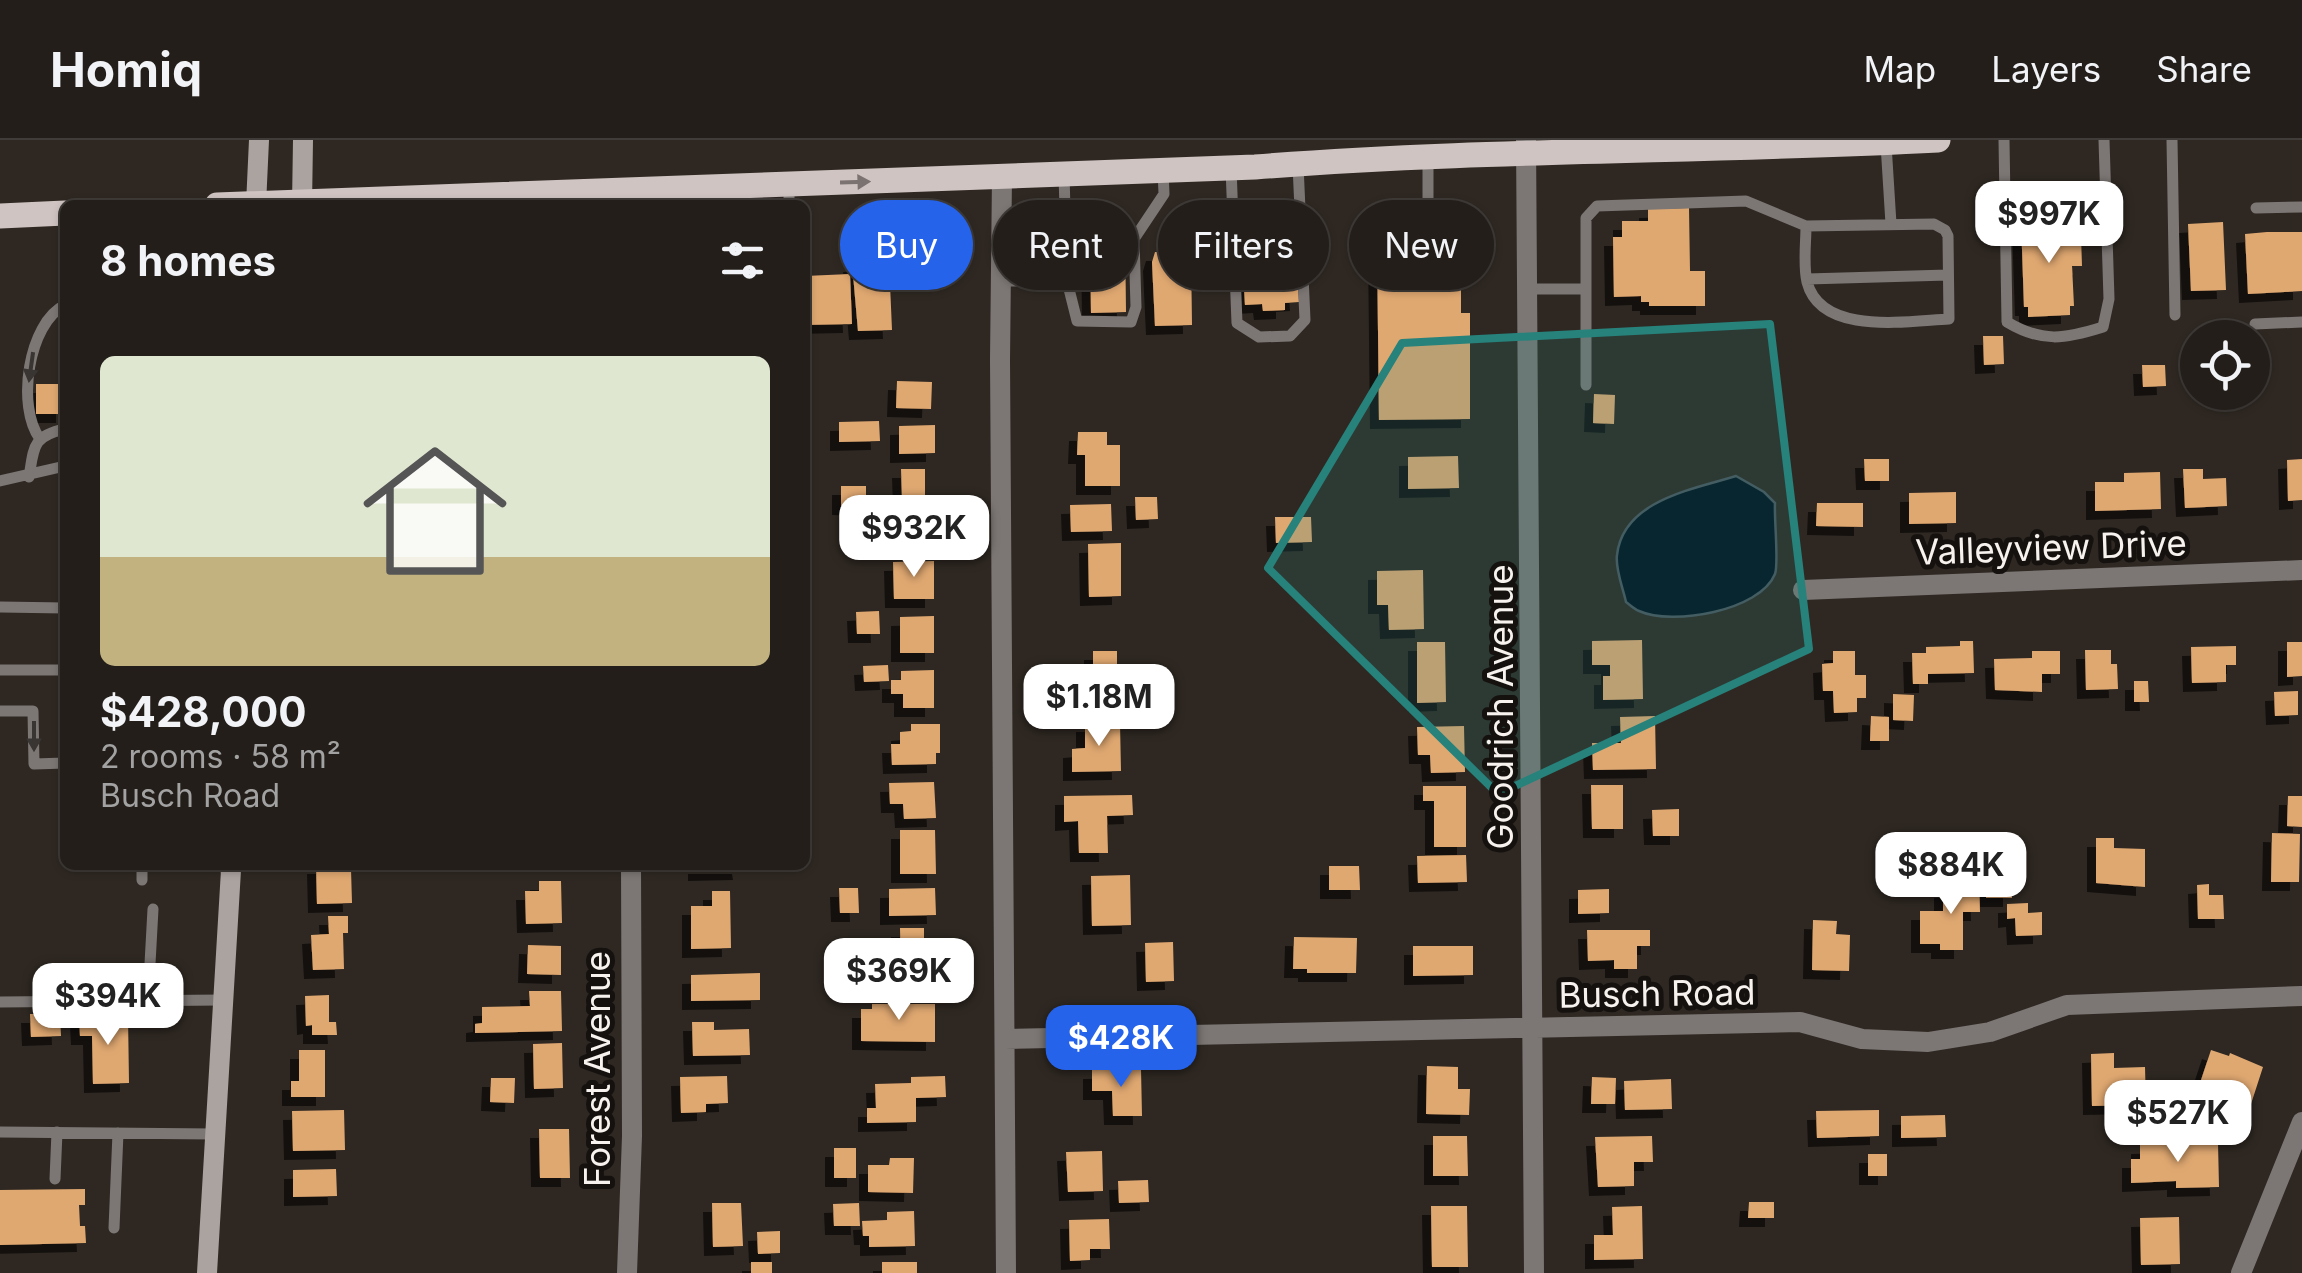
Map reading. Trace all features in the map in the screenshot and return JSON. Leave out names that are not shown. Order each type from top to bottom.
[{"type":"main road","points":[[466,200],[789,194],[1002,176],[1230,168],[1527,148],[1938,140]]},
{"type":"main road","points":[[0,216],[59,214]]},
{"type":"street","points":[[256,200],[260,140]]},
{"type":"street","points":[[302,140],[302,200]]},
{"type":"street","name":"Goodrich Avenue","points":[[1527,148],[1534,1273]]},
{"type":"street","points":[[1002,176],[1002,200]]},
{"type":"street","points":[[1001,290],[1006,1273]]},
{"type":"street","name":"Valleyview Drive","points":[[1803,590],[2302,570]]},
{"type":"street","points":[[207,1273],[231,870]]},
{"type":"street","name":"Forest Avenue","points":[[627,1273],[632,1136],[632,870]]},
{"type":"street","name":"Busch Road","points":[[1005,1039],[1800,1022],[1862,1039],[1928,1042],[1990,1032],[2067,1005],[2302,996]]},
{"type":"street","points":[[2241,1273],[2302,1122]]},
{"type":"lane","points":[[2004,140],[2008,322],[2032,336],[2078,335],[2103,328],[2109,298],[2104,140]]},
{"type":"lane","points":[[2172,140],[2175,315]]},
{"type":"lane","points":[[1886,142],[1891,224]]},
{"type":"lane","points":[[1428,157],[1428,200]]},
{"type":"lane","points":[[1298,163],[1300,200]]},
{"type":"lane","points":[[1230,168],[1231,200]]},
{"type":"lane","points":[[1138,233],[1164,194],[1163,170]]},
{"type":"lane","points":[[1064,174],[1065,200]]},
{"type":"lane","points":[[1586,384],[1586,218],[1596,206],[1746,201],[1806,226],[1934,224],[1948,236],[1948,319],[1855,322],[1821,306],[1807,279],[1806,226]]},
{"type":"lane","points":[[2256,208],[2302,207]]},
{"type":"lane","points":[[1807,279],[1948,275]]},
{"type":"lane","points":[[1529,289],[1586,289]]},
{"type":"lane","points":[[1069,290],[1077,321],[1132,322],[1136,290]]},
{"type":"lane","points":[[1235,290],[1237,324],[1259,338],[1290,336],[1305,320],[1304,290]]},
{"type":"lane","points":[[40,439],[32,428],[28,408],[29,373],[34,347],[48,318],[60,309]]},
{"type":"lane","points":[[2270,323],[2302,322]]},
{"type":"lane","points":[[29,477],[35,445],[46,433],[60,430]]},
{"type":"lane","points":[[0,481],[60,468]]},
{"type":"lane","points":[[0,607],[60,608]]},
{"type":"lane","points":[[0,670],[60,670]]},
{"type":"lane","points":[[0,711],[34,711],[34,764],[60,763]]},
{"type":"lane","points":[[142,870],[142,880]]},
{"type":"lane","points":[[148,1000],[153,909]]},
{"type":"lane","points":[[0,1002],[222,1000]]},
{"type":"lane","points":[[0,1132],[214,1134]]},
{"type":"lane","points":[[55,1180],[57,1132]]},
{"type":"lane","points":[[114,1228],[118,1133]]},
{"type":"highlighted area","points":[[1770,324],[1809,649],[1498,794],[1268,568],[1402,343]]},
{"type":"water","points":[[1736,476],[1775,503],[1776,569],[1766,587],[1734,606],[1693,616],[1654,615],[1626,602],[1617,555],[1622,536],[1632,521],[1646,509],[1681,492]]},
{"type":"building","points":[[1689,208],[1690,271],[1705,271],[1705,306],[1649,306],[1649,302],[1641,302],[1641,296],[1614,297],[1613,237],[1622,237],[1622,221],[1648,221],[1648,209]]},
{"type":"building","points":[[2071,218],[2071,235],[2081,235],[2082,266],[2072,266],[2074,306],[2070,306],[2070,315],[2028,317],[2028,307],[2024,307],[2021,220]]},
{"type":"building","points":[[2223,222],[2226,290],[2191,291],[2188,224]]},
{"type":"building","points":[[2302,232],[2302,291],[2248,294],[2245,234]]},
{"type":"building","points":[[1158,252],[1158,290],[1192,290],[1192,325],[1155,326],[1152,262]]},
{"type":"building","points":[[840,274],[840,290],[851,290],[852,324],[810,325],[810,276]]},
{"type":"building","points":[[854,290],[890,290],[892,330],[858,331]]},
{"type":"building","points":[[1091,290],[1126,290],[1126,312],[1091,313]]},
{"type":"building","points":[[1244,290],[1298,290],[1299,302],[1285,303],[1285,310],[1263,311],[1262,304],[1245,305]]},
{"type":"building","points":[[1378,290],[1461,290],[1461,313],[1470,313],[1470,419],[1379,420]]},
{"type":"building","points":[[1983,336],[2003,336],[2004,364],[1984,365]]},
{"type":"building","points":[[2142,365],[2165,365],[2166,386],[2143,387]]},
{"type":"building","points":[[897,381],[932,382],[931,409],[896,408]]},
{"type":"building","points":[[36,384],[60,384],[60,414],[36,414]]},
{"type":"building","points":[[1594,394],[1615,395],[1614,424],[1593,423]]},
{"type":"building","points":[[879,421],[880,441],[839,442],[839,422]]},
{"type":"building","points":[[935,425],[935,453],[899,454],[899,426]]},
{"type":"building","points":[[1078,432],[1107,432],[1107,445],[1120,445],[1120,486],[1085,486],[1085,455],[1077,455]]},
{"type":"building","points":[[1458,456],[1459,488],[1408,489],[1408,457]]},
{"type":"building","points":[[1864,459],[1889,459],[1889,481],[1865,481]]},
{"type":"building","points":[[2302,459],[2302,500],[2288,501],[2287,460]]},
{"type":"building","points":[[901,469],[925,469],[925,498],[902,498]]},
{"type":"building","points":[[2183,469],[2203,469],[2203,479],[2226,478],[2227,506],[2185,508]]},
{"type":"building","points":[[2160,472],[2161,509],[2095,511],[2095,482],[2124,482],[2124,473]]},
{"type":"building","points":[[841,486],[866,486],[866,507],[841,506]]},
{"type":"building","points":[[1956,492],[1956,523],[1909,524],[1909,493]]},
{"type":"building","points":[[1135,497],[1157,497],[1158,519],[1136,520]]},
{"type":"building","points":[[1817,503],[1863,503],[1863,527],[1816,526]]},
{"type":"building","points":[[1111,504],[1112,531],[1071,532],[1070,505]]},
{"type":"building","points":[[904,511],[934,511],[935,550],[905,550]]},
{"type":"building","points":[[1275,517],[1311,517],[1312,542],[1276,543]]},
{"type":"building","points":[[1121,543],[1121,596],[1089,597],[1088,544]]},
{"type":"building","points":[[934,561],[934,599],[894,599],[893,562]]},
{"type":"building","points":[[1423,570],[1424,629],[1389,630],[1388,605],[1377,605],[1377,571]]},
{"type":"building","points":[[879,611],[880,634],[857,634],[856,612]]},
{"type":"building","points":[[934,616],[934,653],[900,653],[900,617]]},
{"type":"building","points":[[1642,640],[1643,699],[1603,700],[1603,676],[1610,676],[1610,665],[1592,665],[1592,641]]},
{"type":"building","points":[[1960,641],[1973,641],[1974,673],[1928,674],[1928,684],[1913,684],[1912,653],[1926,653],[1926,647],[1960,646]]},
{"type":"building","points":[[1417,642],[1445,642],[1446,702],[1417,703]]},
{"type":"building","points":[[2287,642],[2302,642],[2302,676],[2287,677]]},
{"type":"building","points":[[2236,646],[2236,665],[2226,665],[2226,682],[2192,683],[2191,647]]},
{"type":"building","points":[[2085,650],[2111,650],[2111,664],[2117,664],[2118,689],[2086,690]]},
{"type":"building","points":[[1093,651],[1117,651],[1117,678],[1132,678],[1131,709],[1080,709],[1080,678],[1093,678]]},
{"type":"building","points":[[1833,651],[1855,651],[1855,675],[1866,675],[1866,698],[1857,698],[1857,712],[1834,713],[1833,691],[1823,691],[1822,664],[1833,663]]},
{"type":"building","points":[[2032,651],[2060,651],[2060,674],[2042,674],[2042,692],[1995,690],[1994,659],[2032,658]]},
{"type":"building","points":[[888,665],[889,681],[864,682],[863,666]]},
{"type":"building","points":[[934,670],[934,708],[903,708],[903,694],[891,694],[891,680],[901,680],[901,671]]},
{"type":"building","points":[[2134,681],[2148,681],[2149,702],[2134,702]]},
{"type":"building","points":[[2298,691],[2298,715],[2275,716],[2274,692]]},
{"type":"building","points":[[1893,694],[1914,695],[1913,721],[1893,720]]},
{"type":"building","points":[[1655,716],[1656,769],[1593,770],[1592,743],[1621,743],[1620,717]]},
{"type":"building","points":[[1871,716],[1889,717],[1889,741],[1870,741]]},
{"type":"building","points":[[1085,723],[1120,723],[1121,771],[1072,772],[1072,749],[1085,748]]},
{"type":"building","points":[[911,724],[940,724],[936,764],[892,765],[891,744],[900,744],[900,732],[911,731]]},
{"type":"building","points":[[1464,726],[1465,772],[1431,773],[1430,755],[1418,755],[1417,727]]},
{"type":"building","points":[[934,782],[936,818],[904,819],[903,804],[890,804],[889,783]]},
{"type":"building","points":[[1591,785],[1623,785],[1623,829],[1592,829]]},
{"type":"building","points":[[1423,786],[1466,786],[1466,847],[1434,847],[1434,801],[1423,801]]},
{"type":"building","points":[[1132,795],[1133,815],[1107,816],[1108,853],[1079,853],[1078,821],[1064,822],[1064,796]]},
{"type":"building","points":[[2288,796],[2302,796],[2302,827],[2287,826]]},
{"type":"building","points":[[1679,809],[1679,836],[1653,836],[1652,810]]},
{"type":"building","points":[[900,830],[935,830],[936,874],[900,874]]},
{"type":"building","points":[[2272,833],[2300,834],[2299,882],[2271,882]]},
{"type":"building","points":[[2096,838],[2114,838],[2114,848],[2145,849],[2145,887],[2096,883]]},
{"type":"building","points":[[1466,855],[1467,882],[1418,883],[1417,856]]},
{"type":"building","points":[[1329,866],[1359,866],[1360,890],[1329,890]]},
{"type":"building","points":[[316,870],[351,870],[352,903],[317,904]]},
{"type":"building","points":[[697,870],[742,871],[697,872]]},
{"type":"building","points":[[1130,875],[1131,925],[1092,926],[1091,876]]},
{"type":"building","points":[[2012,875],[2012,898],[1986,898],[1986,876]]},
{"type":"building","points":[[1963,878],[1979,878],[1980,912],[1963,912],[1963,950],[1940,950],[1940,944],[1920,944],[1920,911],[1943,911],[1943,889],[1963,889]]},
{"type":"building","points":[[539,881],[561,881],[562,923],[526,924],[525,891],[539,891]]},
{"type":"building","points":[[2209,884],[2209,895],[2223,895],[2224,919],[2198,919],[2197,885]]},
{"type":"building","points":[[839,888],[858,888],[859,913],[840,913]]},
{"type":"building","points":[[935,888],[936,915],[889,916],[889,889]]},
{"type":"building","points":[[1609,889],[1609,913],[1578,914],[1578,890]]},
{"type":"building","points":[[712,891],[730,891],[731,948],[691,949],[691,906],[712,906]]},
{"type":"building","points":[[2028,903],[2028,913],[2042,912],[2042,935],[2016,936],[2015,918],[2007,919],[2007,904]]},
{"type":"building","points":[[328,916],[348,916],[348,933],[343,933],[344,969],[313,970],[311,935],[329,934]]},
{"type":"building","points":[[1813,920],[1837,921],[1836,934],[1850,935],[1849,971],[1812,970]]},
{"type":"building","points":[[900,928],[924,928],[924,946],[939,945],[940,975],[901,976]]},
{"type":"building","points":[[1587,930],[1650,930],[1650,946],[1637,946],[1637,969],[1614,969],[1614,960],[1588,961]]},
{"type":"building","points":[[1294,937],[1357,938],[1356,973],[1307,973],[1307,969],[1293,969]]},
{"type":"building","points":[[1173,942],[1174,981],[1146,982],[1145,943]]},
{"type":"building","points":[[528,945],[561,946],[561,975],[527,974]]},
{"type":"building","points":[[1413,946],[1473,946],[1473,975],[1413,976]]},
{"type":"building","points":[[760,973],[760,1000],[691,1001],[691,975]]},
{"type":"building","points":[[529,991],[561,991],[562,1031],[475,1033],[475,1024],[482,1023],[482,1007],[530,1006]]},
{"type":"building","points":[[329,995],[329,1022],[336,1022],[337,1035],[312,1035],[312,1025],[306,1026],[305,996]]},
{"type":"building","points":[[872,1004],[935,1004],[935,1042],[861,1041],[861,1009],[872,1009]]},
{"type":"building","points":[[30,1014],[60,1014],[61,1036],[31,1037]]},
{"type":"building","points":[[128,1016],[129,1083],[93,1084],[92,1036],[80,1036],[79,1017]]},
{"type":"building","points":[[692,1022],[714,1022],[714,1030],[749,1029],[750,1055],[693,1056]]},
{"type":"building","points":[[562,1043],[563,1088],[534,1089],[533,1044]]},
{"type":"building","points":[[299,1050],[325,1050],[325,1097],[291,1097],[291,1081],[299,1081]]},
{"type":"building","points":[[2211,1050],[2229,1056],[2230,1053],[2263,1067],[2251,1104],[2199,1086]]},
{"type":"building","points":[[2114,1053],[2114,1068],[2145,1067],[2146,1105],[2092,1106],[2091,1054]]},
{"type":"building","points":[[1427,1066],[1458,1067],[1458,1089],[1470,1089],[1469,1115],[1426,1114]]},
{"type":"building","points":[[1141,1069],[1142,1116],[1113,1116],[1112,1091],[1092,1091],[1092,1070]]},
{"type":"building","points":[[727,1076],[728,1103],[706,1104],[706,1112],[681,1113],[680,1077]]},
{"type":"building","points":[[945,1076],[946,1097],[916,1098],[916,1122],[867,1123],[867,1108],[876,1108],[875,1084],[911,1083],[911,1077]]},
{"type":"building","points":[[1592,1077],[1616,1078],[1615,1104],[1591,1104]]},
{"type":"building","points":[[491,1078],[515,1078],[514,1103],[490,1102]]},
{"type":"building","points":[[1671,1079],[1672,1109],[1625,1110],[1624,1081]]},
{"type":"building","points":[[344,1110],[345,1150],[293,1151],[292,1111]]},
{"type":"building","points":[[1879,1110],[1879,1136],[1817,1138],[1816,1111]]},
{"type":"building","points":[[1945,1115],[1946,1137],[1901,1138],[1901,1116]]},
{"type":"building","points":[[539,1129],[569,1129],[570,1178],[540,1178]]},
{"type":"building","points":[[1433,1136],[1467,1136],[1468,1176],[1433,1176]]},
{"type":"building","points":[[1652,1136],[1653,1162],[1634,1162],[1634,1186],[1598,1187],[1595,1137]]},
{"type":"building","points":[[2218,1143],[2219,1187],[2176,1188],[2176,1181],[2131,1183],[2131,1159],[2140,1159],[2140,1145]]},
{"type":"building","points":[[834,1148],[856,1148],[856,1178],[834,1178]]},
{"type":"building","points":[[1102,1151],[1103,1191],[1068,1192],[1066,1152]]},
{"type":"building","points":[[1868,1154],[1887,1154],[1887,1176],[1868,1176]]},
{"type":"building","points":[[890,1158],[914,1158],[913,1193],[868,1192],[868,1165],[889,1165]]},
{"type":"building","points":[[336,1169],[337,1196],[293,1197],[293,1170]]},
{"type":"building","points":[[1148,1180],[1149,1202],[1119,1203],[1118,1181]]},
{"type":"building","points":[[85,1189],[85,1205],[79,1205],[86,1243],[0,1245],[0,1190]]},
{"type":"building","points":[[1749,1202],[1774,1202],[1774,1218],[1748,1218]]},
{"type":"building","points":[[712,1203],[741,1203],[743,1246],[713,1247]]},
{"type":"building","points":[[859,1203],[860,1226],[834,1226],[833,1204]]},
{"type":"building","points":[[1431,1206],[1467,1206],[1468,1267],[1432,1267]]},
{"type":"building","points":[[1642,1206],[1643,1259],[1594,1260],[1594,1235],[1613,1235],[1612,1207]]},
{"type":"building","points":[[914,1211],[915,1246],[869,1247],[862,1221],[887,1220],[887,1212]]},
{"type":"building","points":[[2179,1217],[2180,1264],[2141,1265],[2140,1218]]},
{"type":"building","points":[[1109,1219],[1110,1249],[1090,1249],[1090,1260],[1070,1261],[1069,1220]]},
{"type":"building","points":[[780,1231],[780,1253],[758,1254],[757,1232]]},
{"type":"building","points":[[751,1262],[772,1262],[772,1273],[751,1273]]},
{"type":"building","points":[[882,1262],[917,1262],[917,1273],[882,1273]]}]
